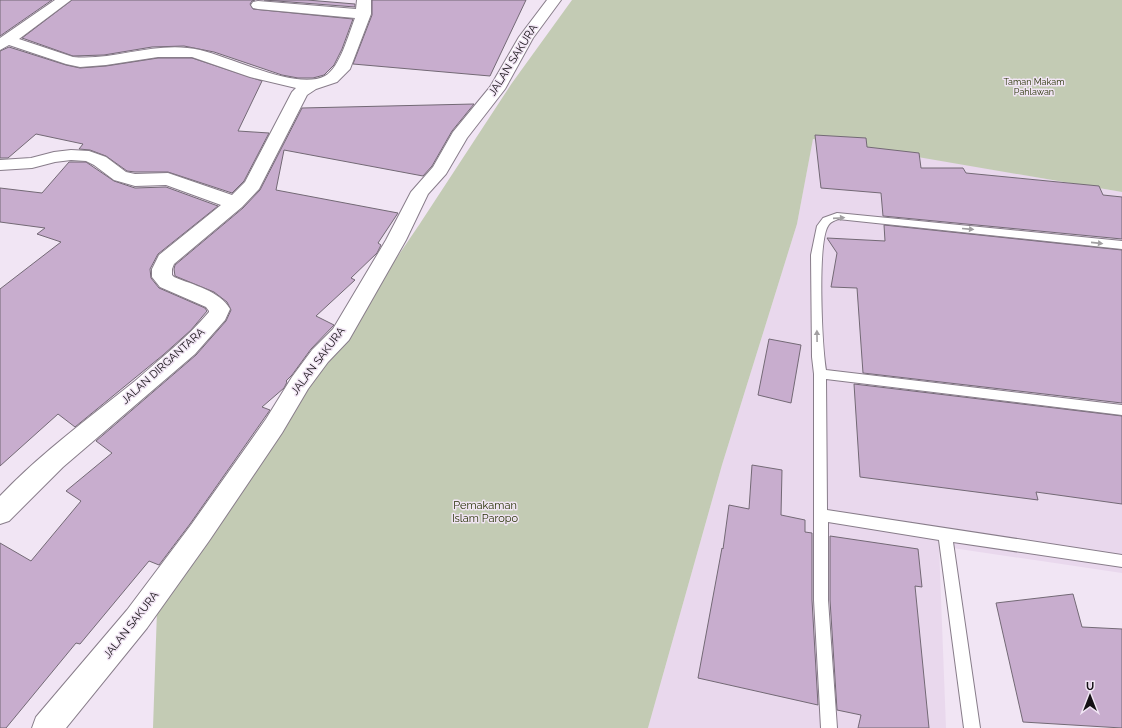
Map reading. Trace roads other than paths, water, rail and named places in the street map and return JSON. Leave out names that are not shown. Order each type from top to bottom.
[{"type":"street","points":[[4,42],[64,0]]},
{"type":"street","name":"JALAN SAKURA","points":[[46,728],[137,619],[200,534],[274,426],[300,383],[320,356],[341,334],[348,319],[396,240],[420,192],[440,170],[459,136],[496,89],[526,37],[554,0]]},
{"type":"street","points":[[258,5],[364,7]]},
{"type":"street","name":"JALAN DIRGANTARA","points":[[2,507],[67,449],[175,359],[218,315],[220,309],[213,302],[167,282],[162,276],[162,269],[166,260],[235,203],[253,184],[260,173],[296,97],[310,86],[331,79],[342,68],[356,38],[364,7]]},
{"type":"street","points":[[4,42],[71,61],[80,62],[149,53],[195,53],[209,56],[249,72],[274,79],[310,86]]},
{"type":"street","points":[[0,165],[32,163],[60,156],[89,156],[100,161],[120,176],[135,180],[168,179],[235,203]]},
{"type":"lane","points":[[829,728],[821,600],[820,374],[818,357],[816,255],[822,226],[827,220],[837,216],[1122,245]]},
{"type":"lane","points":[[820,374],[1122,410]]},
{"type":"lane","points":[[821,515],[945,535],[1122,560]]},
{"type":"lane","points":[[945,535],[972,728]]},
{"type":"park label","name":"Taman Makam Pahlawan","points":[[1034,88]]},
{"type":"park label","name":"Pemakaman Islam Paropo","points":[[485,511]]}]
